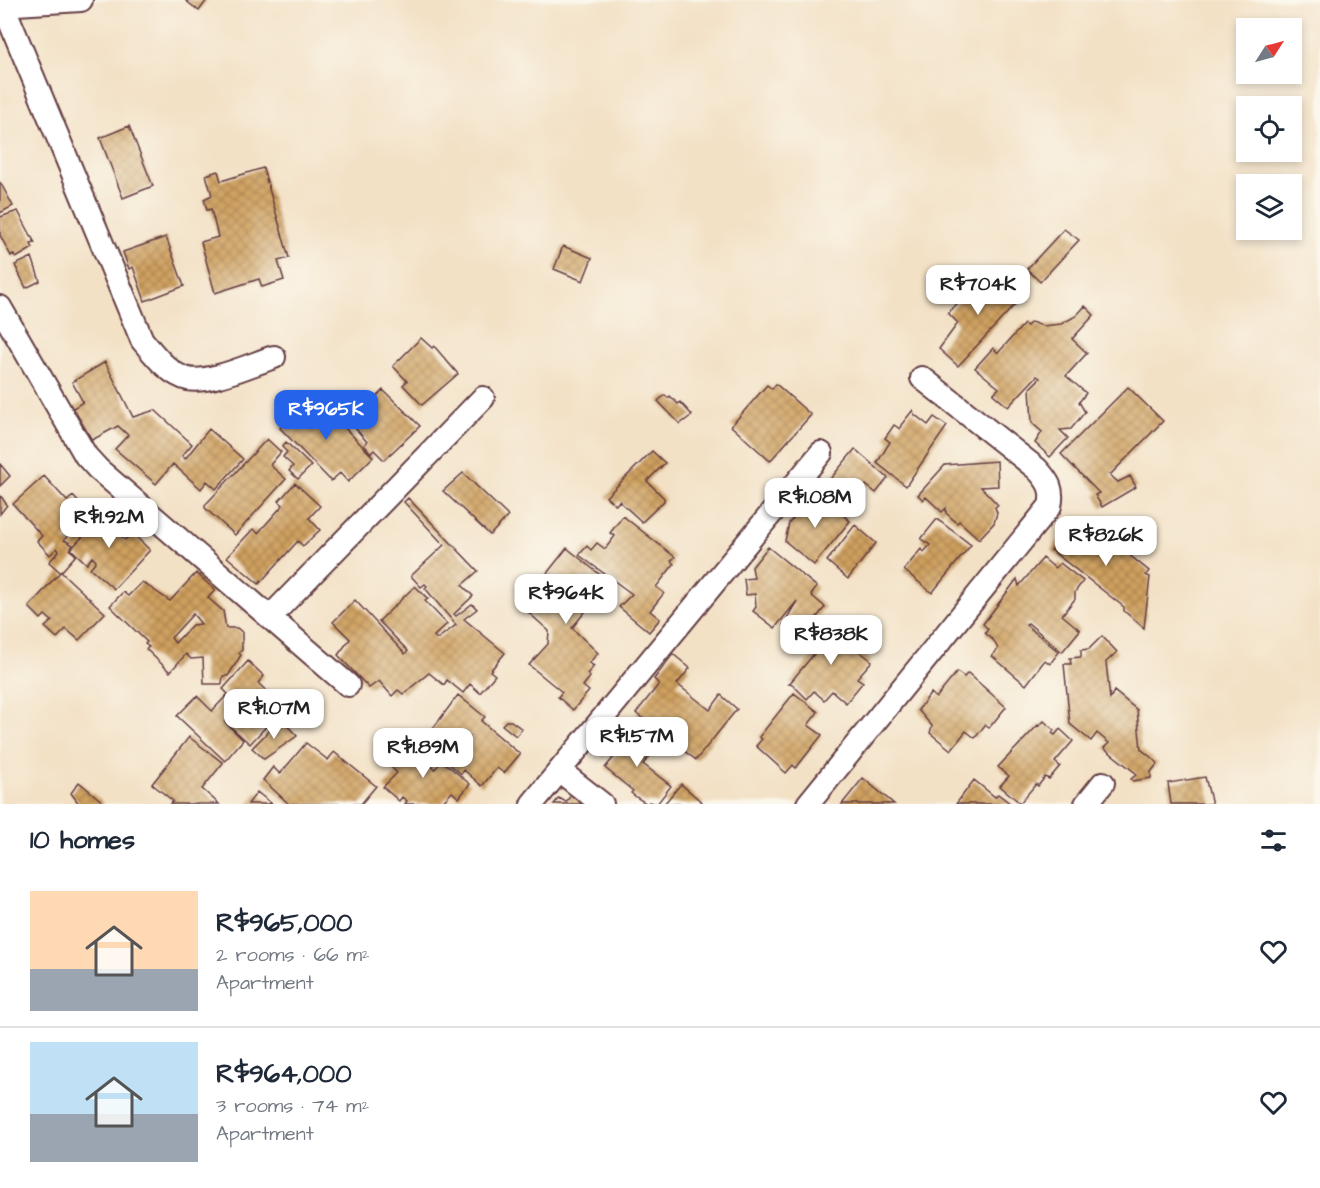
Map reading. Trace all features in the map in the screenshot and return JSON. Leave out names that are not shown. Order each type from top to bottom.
[{"type":"street","points":[[81,0],[2,5],[142,340],[173,372],[186,379],[200,380],[274,357]]},
{"type":"street","points":[[0,307],[86,456],[98,469],[348,685]]},
{"type":"street","points":[[808,804],[1050,506],[1053,494],[1048,481],[1037,469],[922,378]]},
{"type":"street","points":[[270,617],[483,398]]},
{"type":"street","points":[[532,804],[821,453]]},
{"type":"street","points":[[560,771],[602,804]]},
{"type":"street","points":[[1086,804],[1103,783]]},
{"type":"building","points":[[185,0],[207,0],[199,11]]},
{"type":"building","points":[[129,126],[153,186],[123,198],[100,138]]},
{"type":"building","points":[[263,168],[289,258],[278,261],[284,280],[262,287],[259,279],[215,293],[201,242],[218,237],[211,209],[207,210],[204,199],[212,195],[206,175],[218,171],[221,181]]},
{"type":"building","points":[[0,182],[13,206],[0,213]]},
{"type":"building","points":[[18,211],[35,243],[31,244],[33,248],[16,258],[13,254],[11,256],[0,235],[0,217]]},
{"type":"building","points":[[1064,229],[1079,240],[1040,282],[1027,269]]},
{"type":"building","points":[[166,237],[184,286],[145,301],[133,267],[129,269],[123,252]]},
{"type":"building","points":[[563,246],[592,258],[583,281],[554,269]]},
{"type":"building","points":[[32,257],[40,281],[26,288],[15,265]]},
{"type":"building","points":[[990,270],[1021,298],[958,366],[939,349],[958,323],[948,313]]},
{"type":"building","points":[[1085,306],[1094,315],[1072,339],[1087,353],[1066,376],[1086,393],[1079,402],[1085,412],[1071,429],[1060,430],[1068,438],[1050,457],[1035,443],[1042,432],[1032,423],[1030,388],[1040,378],[1037,376],[1008,407],[993,394],[999,388],[975,368],[993,348],[998,353],[1024,324],[1027,326],[1031,322],[1043,326],[1061,324],[1076,316]]},
{"type":"building","points":[[421,338],[432,348],[434,346],[458,374],[422,405],[403,385],[407,381],[393,366]]},
{"type":"building","points":[[105,362],[133,417],[155,410],[192,444],[182,456],[185,459],[209,429],[243,459],[216,489],[207,481],[201,489],[173,464],[156,484],[115,449],[128,435],[118,426],[92,440],[73,408],[83,402],[72,382]]},
{"type":"building","points":[[776,384],[811,415],[770,461],[731,426],[767,385],[772,389]]},
{"type":"building","points":[[1128,387],[1163,421],[1110,475],[1118,482],[1130,476],[1136,487],[1102,507],[1095,495],[1099,493],[1061,454]]},
{"type":"building","points":[[383,390],[420,426],[384,460],[374,450],[371,453],[364,445],[367,442],[346,417],[366,398],[371,402]]},
{"type":"building","points":[[313,395],[373,457],[348,482],[340,473],[331,481],[280,428]]},
{"type":"building","points":[[665,395],[668,398],[670,396],[678,404],[680,402],[692,415],[680,424],[658,401]]},
{"type":"building","points":[[913,410],[914,414],[928,425],[934,417],[947,426],[906,486],[877,463],[890,442],[885,438],[894,425],[900,429]]},
{"type":"building","points":[[267,439],[281,452],[270,465],[286,479],[235,535],[205,508],[205,505]]},
{"type":"building","points":[[286,442],[311,466],[298,479],[289,471],[293,466],[283,457],[287,452],[282,447]]},
{"type":"building","points":[[855,449],[888,478],[876,493],[866,485],[846,509],[822,489]]},
{"type":"building","points":[[652,451],[665,463],[647,481],[664,498],[664,501],[642,522],[619,501],[616,505],[606,497]]},
{"type":"building","points":[[997,461],[998,486],[981,487],[998,505],[995,507],[997,513],[994,523],[979,539],[946,513],[946,508],[942,512],[926,497],[923,500],[918,495],[945,465]]},
{"type":"building","points":[[0,464],[10,476],[0,486]]},
{"type":"building","points":[[463,473],[508,516],[490,535],[443,491]]},
{"type":"building","points":[[44,476],[67,501],[73,496],[88,513],[64,540],[73,545],[70,550],[76,555],[61,572],[105,613],[79,640],[66,629],[57,638],[45,627],[52,621],[45,615],[41,619],[29,607],[60,572],[49,562],[59,551],[57,548],[50,555],[37,541],[42,536],[13,504]]},
{"type":"building","points":[[295,483],[320,506],[309,518],[320,530],[303,546],[298,541],[259,584],[227,557],[253,529],[258,533],[283,505],[279,501]]},
{"type":"building","points":[[0,495],[7,505],[0,514]]},
{"type":"building","points":[[821,497],[850,521],[814,565],[785,541],[789,523],[801,509]]},
{"type":"building","points":[[408,498],[478,571],[462,585],[473,596],[454,614],[456,616],[472,604],[477,609],[464,619],[505,653],[490,671],[495,675],[480,693],[470,684],[463,693],[447,680],[444,685],[429,673],[403,694],[398,690],[392,696],[379,681],[369,688],[338,655],[350,639],[333,622],[355,600],[405,654],[408,651],[379,621],[415,586],[428,599],[425,601],[447,624],[434,636],[437,639],[456,625],[425,588],[427,586],[425,584],[421,587],[411,576],[444,545],[404,502]]},
{"type":"building","points":[[98,507],[116,524],[112,528],[125,540],[132,533],[150,550],[114,589],[90,568],[96,561],[92,557],[87,564],[71,549],[86,533],[80,527]]},
{"type":"building","points":[[623,516],[675,557],[671,561],[674,564],[656,587],[664,593],[650,611],[660,619],[649,632],[619,607],[632,594],[579,555],[587,546],[591,550],[597,543],[605,549],[615,536],[610,533]]},
{"type":"building","points":[[1076,518],[1094,530],[1096,528],[1149,571],[1146,575],[1150,577],[1144,628],[1124,611],[1124,607],[1051,550]]},
{"type":"building","points":[[937,519],[971,545],[932,593],[904,570],[921,549],[924,552],[930,545],[921,539]]},
{"type":"building","points":[[855,525],[876,543],[848,579],[827,561]]},
{"type":"building","points":[[768,547],[817,587],[811,595],[825,607],[800,639],[783,625],[797,601],[775,628],[753,611],[756,607],[755,594],[746,595],[744,579],[754,578],[752,567]]},
{"type":"building","points":[[567,548],[609,582],[572,628],[598,653],[589,663],[594,666],[587,674],[590,677],[583,686],[589,691],[573,710],[558,697],[562,692],[529,665],[548,644],[549,631],[529,613],[539,601],[532,592]]},
{"type":"building","points":[[1043,558],[1055,568],[1060,563],[1083,581],[1075,592],[1075,599],[1062,615],[1080,630],[1062,652],[1028,623],[1026,625],[1059,652],[1050,664],[1045,660],[1026,685],[992,656],[998,649],[994,641],[985,633],[988,629],[983,624],[1017,579],[1019,586]]},
{"type":"building","points":[[196,573],[215,590],[208,598],[223,611],[226,628],[237,628],[242,632],[242,650],[239,653],[241,655],[228,676],[223,676],[222,684],[204,684],[203,658],[191,659],[186,654],[170,672],[146,649],[149,647],[145,644],[147,642],[110,606],[123,592],[128,596],[142,582],[170,601]],"holes":[[[193,614],[201,624],[192,625],[175,643],[171,638]]]},
{"type":"building","points":[[821,622],[872,661],[857,678],[863,682],[846,703],[832,691],[824,700],[814,691],[807,699],[792,684],[789,684],[814,654],[802,644]]},
{"type":"building","points":[[1102,636],[1117,652],[1106,662],[1110,699],[1114,691],[1137,710],[1141,749],[1158,763],[1151,772],[1151,778],[1133,781],[1131,779],[1137,774],[1104,748],[1109,743],[1097,733],[1091,741],[1070,724],[1064,664],[1071,664],[1070,658],[1081,657],[1081,650],[1089,649]]},
{"type":"building","points":[[673,654],[690,668],[677,684],[710,710],[721,695],[737,709],[696,760],[636,713],[659,684],[654,679]]},
{"type":"building","points":[[248,661],[264,676],[258,683],[284,707],[250,744],[224,721],[243,740],[225,761],[177,716],[197,696],[212,711],[228,694],[223,689]]},
{"type":"building","points":[[957,672],[964,677],[968,673],[1006,707],[989,728],[985,725],[975,738],[966,731],[951,750],[930,733],[932,726],[918,710],[931,693],[936,698]]},
{"type":"building","points":[[794,693],[818,712],[808,725],[822,735],[796,768],[793,765],[786,773],[756,746],[762,739],[759,737]]},
{"type":"building","points":[[458,695],[485,717],[481,721],[520,754],[504,773],[497,768],[482,786],[464,770],[461,774],[432,749],[434,747],[425,739]],"holes":[[[465,732],[470,736],[463,744],[458,740]]]},
{"type":"building","points":[[281,719],[297,736],[264,759],[252,748]]},
{"type":"building","points":[[506,721],[511,721],[522,729],[516,736],[502,725]]},
{"type":"building","points":[[1044,721],[1054,730],[1052,733],[1055,735],[1060,729],[1073,741],[1055,762],[1060,766],[1049,779],[1045,777],[1038,786],[1036,784],[1020,803],[1000,786],[1009,776],[998,767]]},
{"type":"building","points":[[629,727],[656,749],[643,764],[671,786],[657,804],[649,802],[647,804],[636,797],[631,793],[633,791],[605,768],[619,751],[614,746]]},
{"type":"building","points":[[189,737],[223,763],[202,789],[219,804],[170,804],[173,801],[152,784]]},
{"type":"building","points":[[410,741],[430,758],[427,762],[435,769],[442,761],[470,784],[459,798],[452,792],[441,804],[405,804],[407,801],[402,797],[399,801],[383,787],[397,773],[390,766]]},
{"type":"building","points":[[306,743],[328,760],[334,752],[376,786],[361,804],[289,804],[263,780],[273,767],[280,774]]},
{"type":"building","points":[[1205,777],[1212,804],[1171,804],[1168,783]]},
{"type":"building","points":[[863,778],[894,804],[842,804]]},
{"type":"building","points":[[974,780],[995,797],[998,794],[1011,804],[956,804]]},
{"type":"building","points":[[79,782],[105,804],[79,804],[71,793]]},
{"type":"building","points":[[681,784],[704,804],[664,804]]},
{"type":"building","points":[[574,791],[589,804],[554,804],[559,798],[566,802]]},
{"type":"building","points":[[257,792],[272,804],[248,804]]}]
